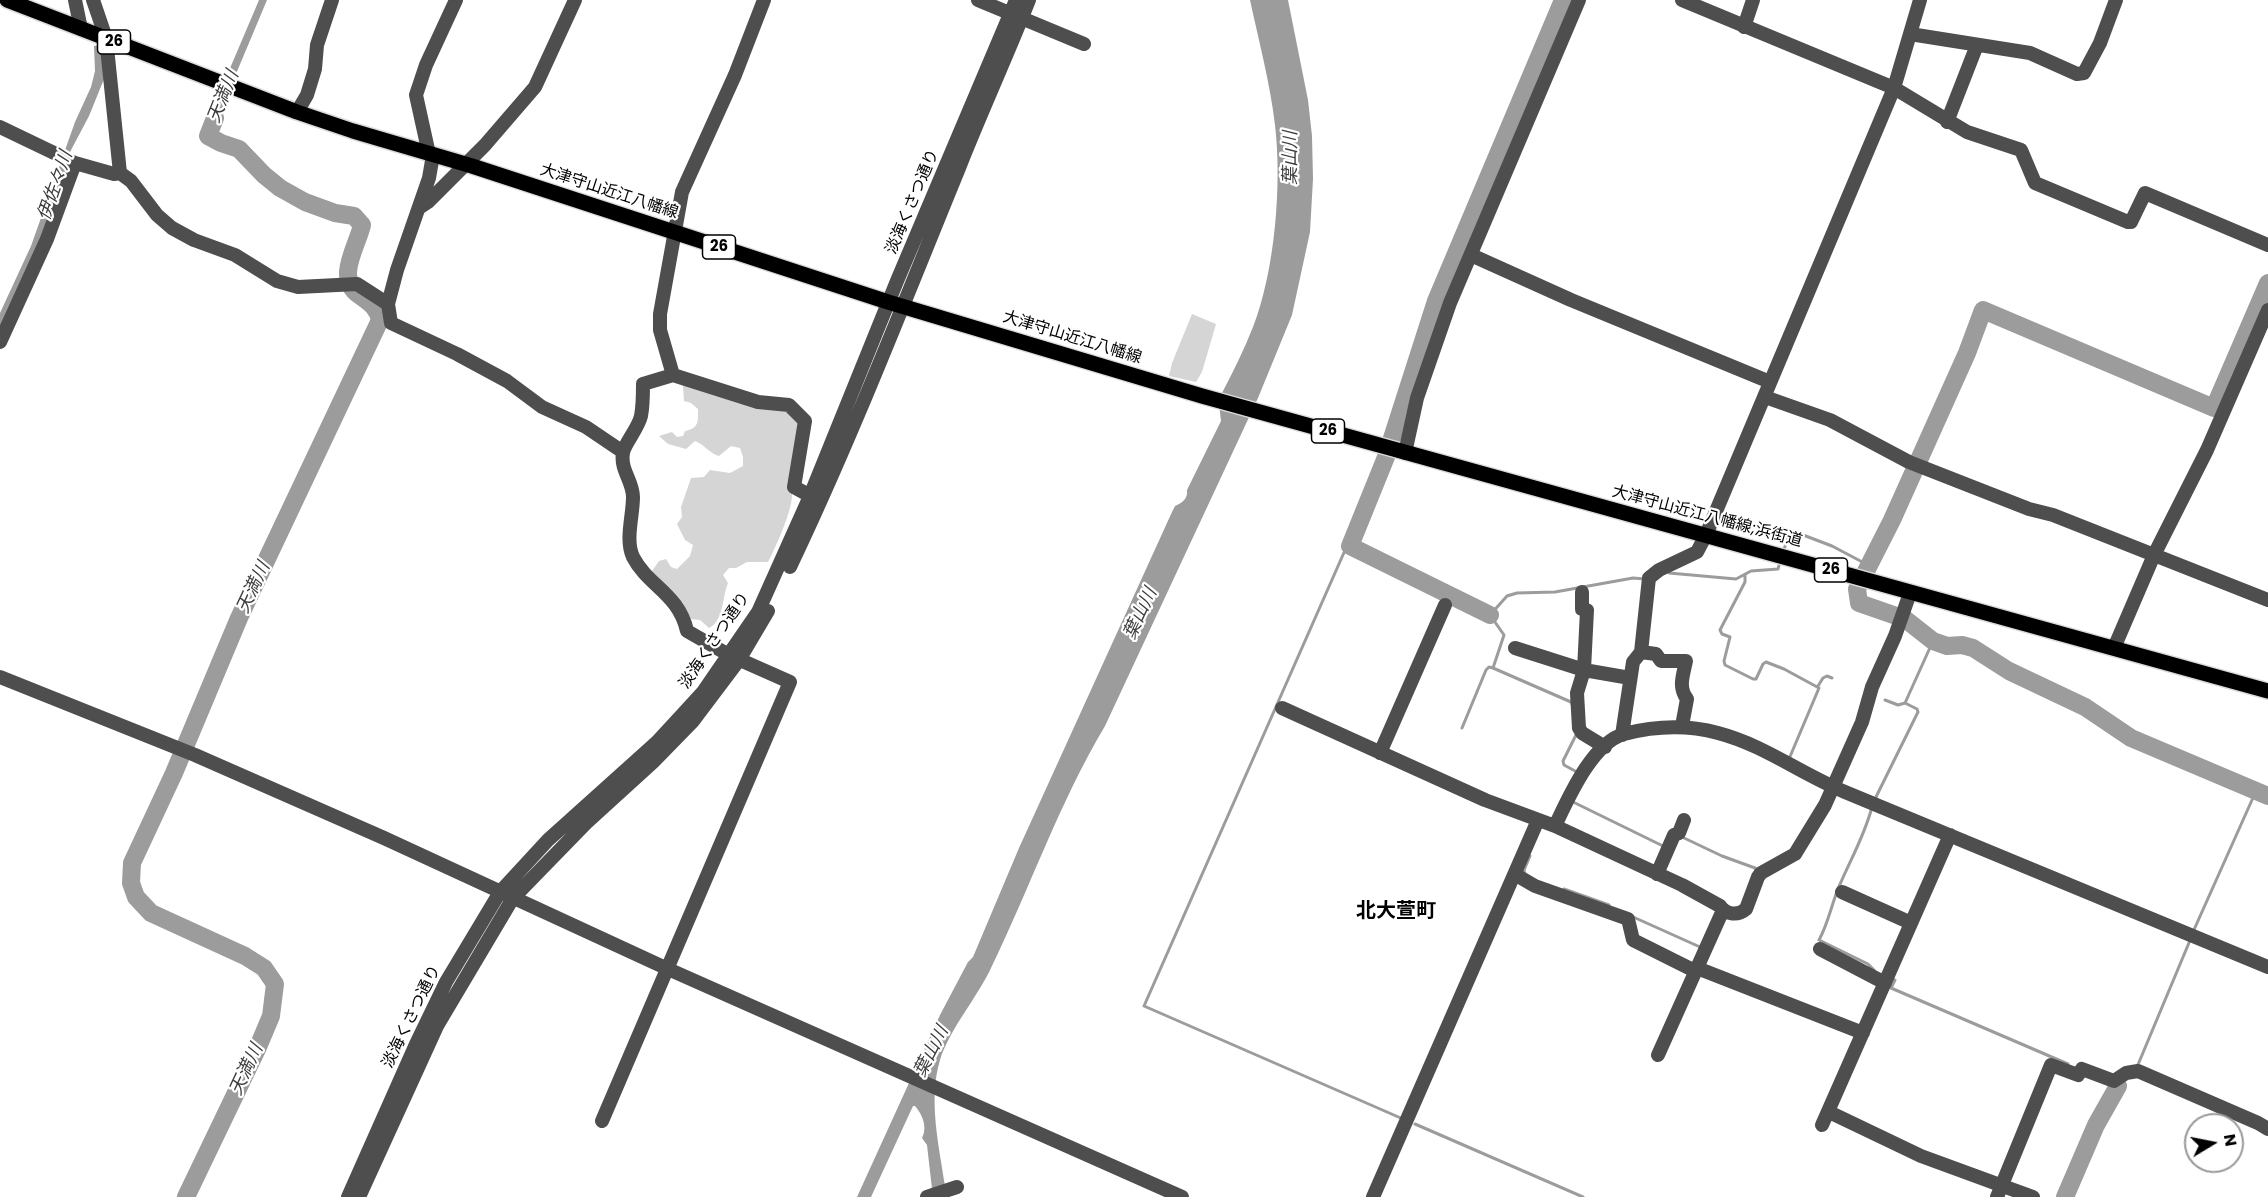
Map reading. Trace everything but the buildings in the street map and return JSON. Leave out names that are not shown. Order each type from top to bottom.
[{"type":"main road","name":"大津守山近江八幡線","points":[[7,0],[297,112],[466,164],[888,302],[1207,397]]},
{"type":"main road","name":"大津守山近江八幡線;浜街道","points":[[1207,397],[2268,691]]},
{"type":"street","points":[[75,0],[81,29]]},
{"type":"street","points":[[93,0],[106,38],[120,173],[131,182],[157,215],[172,228],[194,240],[235,255],[287,286],[350,284],[388,304]]},
{"type":"street","points":[[297,112],[307,95],[315,69],[317,45],[332,0]]},
{"type":"street","points":[[456,0],[426,65],[416,95],[431,154],[429,178],[397,270],[388,304],[391,323],[507,381],[542,407],[586,427],[623,452]]},
{"type":"street","points":[[419,208],[466,164],[535,87],[575,0]]},
{"type":"street","points":[[673,375],[660,330],[660,314],[682,192],[735,75],[764,0]]},
{"type":"street","points":[[978,0],[1084,44]]},
{"type":"street","name":"淡海くさつ通り","points":[[359,1197],[437,1026],[513,898],[570,839],[653,762],[693,721],[734,658],[769,611],[816,499],[904,306],[1016,16],[1016,0]]},
{"type":"street","name":"淡海くさつ通り","points":[[816,499],[888,302],[1016,16],[1029,0]]},
{"type":"street","points":[[1395,450],[1411,423],[1450,303],[1579,0]]},
{"type":"street","points":[[1682,0],[1894,88],[1967,132],[2021,150],[2035,183],[2128,222],[2131,222],[2145,193],[2268,245]]},
{"type":"street","points":[[1744,27],[1753,0]]},
{"type":"street","points":[[1622,735],[1633,662],[1641,652],[1649,578],[1659,570],[1696,552],[1706,535],[1766,397],[1770,382],[1894,88],[1920,0]]},
{"type":"street","points":[[1910,33],[2030,52],[2066,70],[2077,74],[2084,73],[2100,43],[2116,0]]},
{"type":"street","points":[[1947,122],[1977,45]]},
{"type":"street","points":[[0,127],[69,160],[114,174],[120,173]]},
{"type":"street","points":[[0,342],[47,239],[69,160]]},
{"type":"street","points":[[1471,255],[1770,382]]},
{"type":"street","points":[[2114,648],[2154,555],[2207,450],[2268,310]]},
{"type":"street","points":[[602,1121],[790,682],[734,658],[687,631],[684,617],[675,604],[633,556],[630,541],[633,496],[631,482],[624,471],[623,452],[641,416],[643,384],[673,375],[758,402],[789,405],[805,421],[794,487],[816,499]]},
{"type":"street","points":[[1766,397],[1830,420],[1909,462],[2053,515],[2268,600]]},
{"type":"street","points":[[1582,592],[1582,609],[1587,610],[1584,670],[1577,693],[1579,728],[1582,734],[1605,747]]},
{"type":"street","points":[[1282,708],[1537,824],[1555,826],[1657,874],[1732,914],[1743,912],[1761,873],[1795,854],[1825,805],[1863,723],[1872,687],[1895,636],[1910,593]]},
{"type":"street","points":[[1380,753],[1445,605]]},
{"type":"street","points":[[1515,648],[1584,670],[1630,678]]},
{"type":"street","points":[[1641,652],[1656,654],[1661,661],[1686,661],[1681,686],[1687,699],[1682,726]]},
{"type":"street","name":"淡海くさつ通り","points":[[348,1197],[436,1003],[464,949],[500,892],[548,840],[657,742],[734,658]]},
{"type":"street","points":[[0,677],[184,751],[384,838],[668,969],[1182,1197]]},
{"type":"street","points":[[1555,826],[1578,778],[1605,747],[1622,735],[1682,726],[1697,728],[1749,742],[1832,787],[2268,967]]},
{"type":"street","points":[[1657,874],[1674,835],[1679,833],[1684,820]]},
{"type":"street","points":[[1373,1197],[1537,824]]},
{"type":"street","points":[[1950,835],[1826,1119],[1920,1156],[1999,1192],[2033,1197]]},
{"type":"street","points":[[1516,874],[1535,886],[1628,919],[1633,940],[1696,969],[1863,1033]]},
{"type":"street","points":[[1842,892],[1911,923]]},
{"type":"street","points":[[1658,1055],[1723,910]]},
{"type":"street","points":[[1820,950],[1885,983]]},
{"type":"street","points":[[1999,1192],[2051,1065],[2078,1075],[2082,1069],[2114,1081],[2126,1073],[2138,1071],[2258,1123],[2268,1130]]},
{"type":"street","points":[[927,1197],[957,1187]]},
{"type":"shaded area","points":[[1192,314],[1216,324],[1202,372],[1196,382],[1169,376]]},
{"type":"shaded area","points":[[687,382],[783,410],[792,415],[800,424],[791,504],[775,547],[768,562],[747,562],[736,568],[729,568],[723,575],[728,583],[722,608],[714,625],[709,628],[700,620],[690,619],[652,571],[659,561],[666,559],[671,567],[677,569],[690,556],[693,545],[685,540],[677,524],[682,517],[681,507],[691,478],[704,477],[710,470],[730,473],[743,466],[740,448],[731,446],[719,456],[695,441],[686,449],[668,444],[659,436],[672,432],[677,437],[683,436],[685,431],[697,424],[698,409],[684,401],[683,386]]},
{"type":"water","points":[[259,0],[267,0],[233,81],[229,101],[209,143],[200,139]]},
{"type":"water","name":"葉山川","points":[[1250,0],[1288,0],[1308,100],[1313,179],[1310,232],[1292,315],[1258,398],[1105,726],[1073,785],[991,968],[944,1049],[937,1075],[935,1106],[945,1186],[932,1189],[927,1145],[922,1138],[923,1121],[918,1109],[913,1106],[871,1197],[857,1197],[940,1015],[968,962],[973,957],[1019,848],[1172,512],[1175,506],[1185,498],[1221,421],[1219,404],[1222,393],[1246,344],[1261,305],[1275,227],[1278,174],[1275,125]]},
{"type":"water","name":"伊佐々川","points":[[103,44],[104,79],[89,116],[70,152],[72,158],[54,211],[0,335],[0,313],[31,246],[75,122],[91,87],[95,71],[94,46]]},
{"type":"waterway","points":[[1490,615],[1350,546],[1386,457],[1436,301],[1563,0]]},
{"type":"waterway","name":"天満川","points":[[186,1197],[271,1016],[275,984],[264,968],[245,956],[151,913],[136,897],[131,883],[132,863],[174,773],[239,618],[380,320],[375,308],[352,288],[349,280],[350,262],[362,225],[354,216],[335,213],[305,202],[280,188],[239,149],[208,136],[215,118]]},
{"type":"waterway","points":[[2268,283],[2214,408],[1983,310],[1967,353],[1892,520],[1857,589],[1859,603],[1905,619],[1933,641],[1947,646],[1962,645],[1973,648],[2009,671],[2085,707],[2131,738],[2268,796]]},
{"type":"waterway","points":[[1783,553],[1790,530],[1832,546],[1868,565]]},
{"type":"waterway","points":[[1350,546],[1346,548],[1144,1006],[1403,1119]]},
{"type":"waterway","points":[[1669,573],[1736,579],[1751,571],[1778,569],[1780,562]]},
{"type":"waterway","points":[[1745,575],[1745,582],[1720,630],[1722,634],[1730,637],[1725,665],[1756,679],[1766,662],[1819,688],[1789,759]]},
{"type":"waterway","points":[[1462,728],[1486,670],[1489,667],[1493,668],[1504,635],[1490,615],[1507,596],[1517,593],[1555,592],[1633,578],[1645,579]]},
{"type":"waterway","points":[[1875,799],[1918,712],[1917,709],[1905,703],[1933,641]]},
{"type":"waterway","points":[[1493,668],[1571,702],[1573,706]]},
{"type":"waterway","points":[[1818,686],[1823,678],[1827,676],[1832,678]]},
{"type":"waterway","points":[[1885,700],[1898,705],[1905,703]]},
{"type":"waterway","points":[[1577,733],[1563,761],[1564,765],[1577,772]]},
{"type":"waterway","points":[[2193,932],[2256,791]]},
{"type":"waterway","points":[[1571,801],[1665,847]]},
{"type":"waterway","points":[[1872,807],[1819,940],[1868,964],[1874,970]]},
{"type":"waterway","points":[[1682,837],[1722,856],[1755,868],[1756,871]]},
{"type":"waterway","points":[[1525,875],[1524,870],[1530,856]]},
{"type":"waterway","points":[[1564,889],[1609,905]]},
{"type":"waterway","points":[[1631,916],[1701,946]]},
{"type":"waterway","points":[[2137,1067],[2191,938]]},
{"type":"waterway","points":[[1891,978],[1895,980],[1891,988],[2068,1064]]},
{"type":"waterway","points":[[2065,1197],[2096,1125],[2118,1086]]},
{"type":"waterway","points":[[1415,1124],[1583,1197]]},
{"type":"district","name":"北大萱町","points":[[1396,912]]}]
